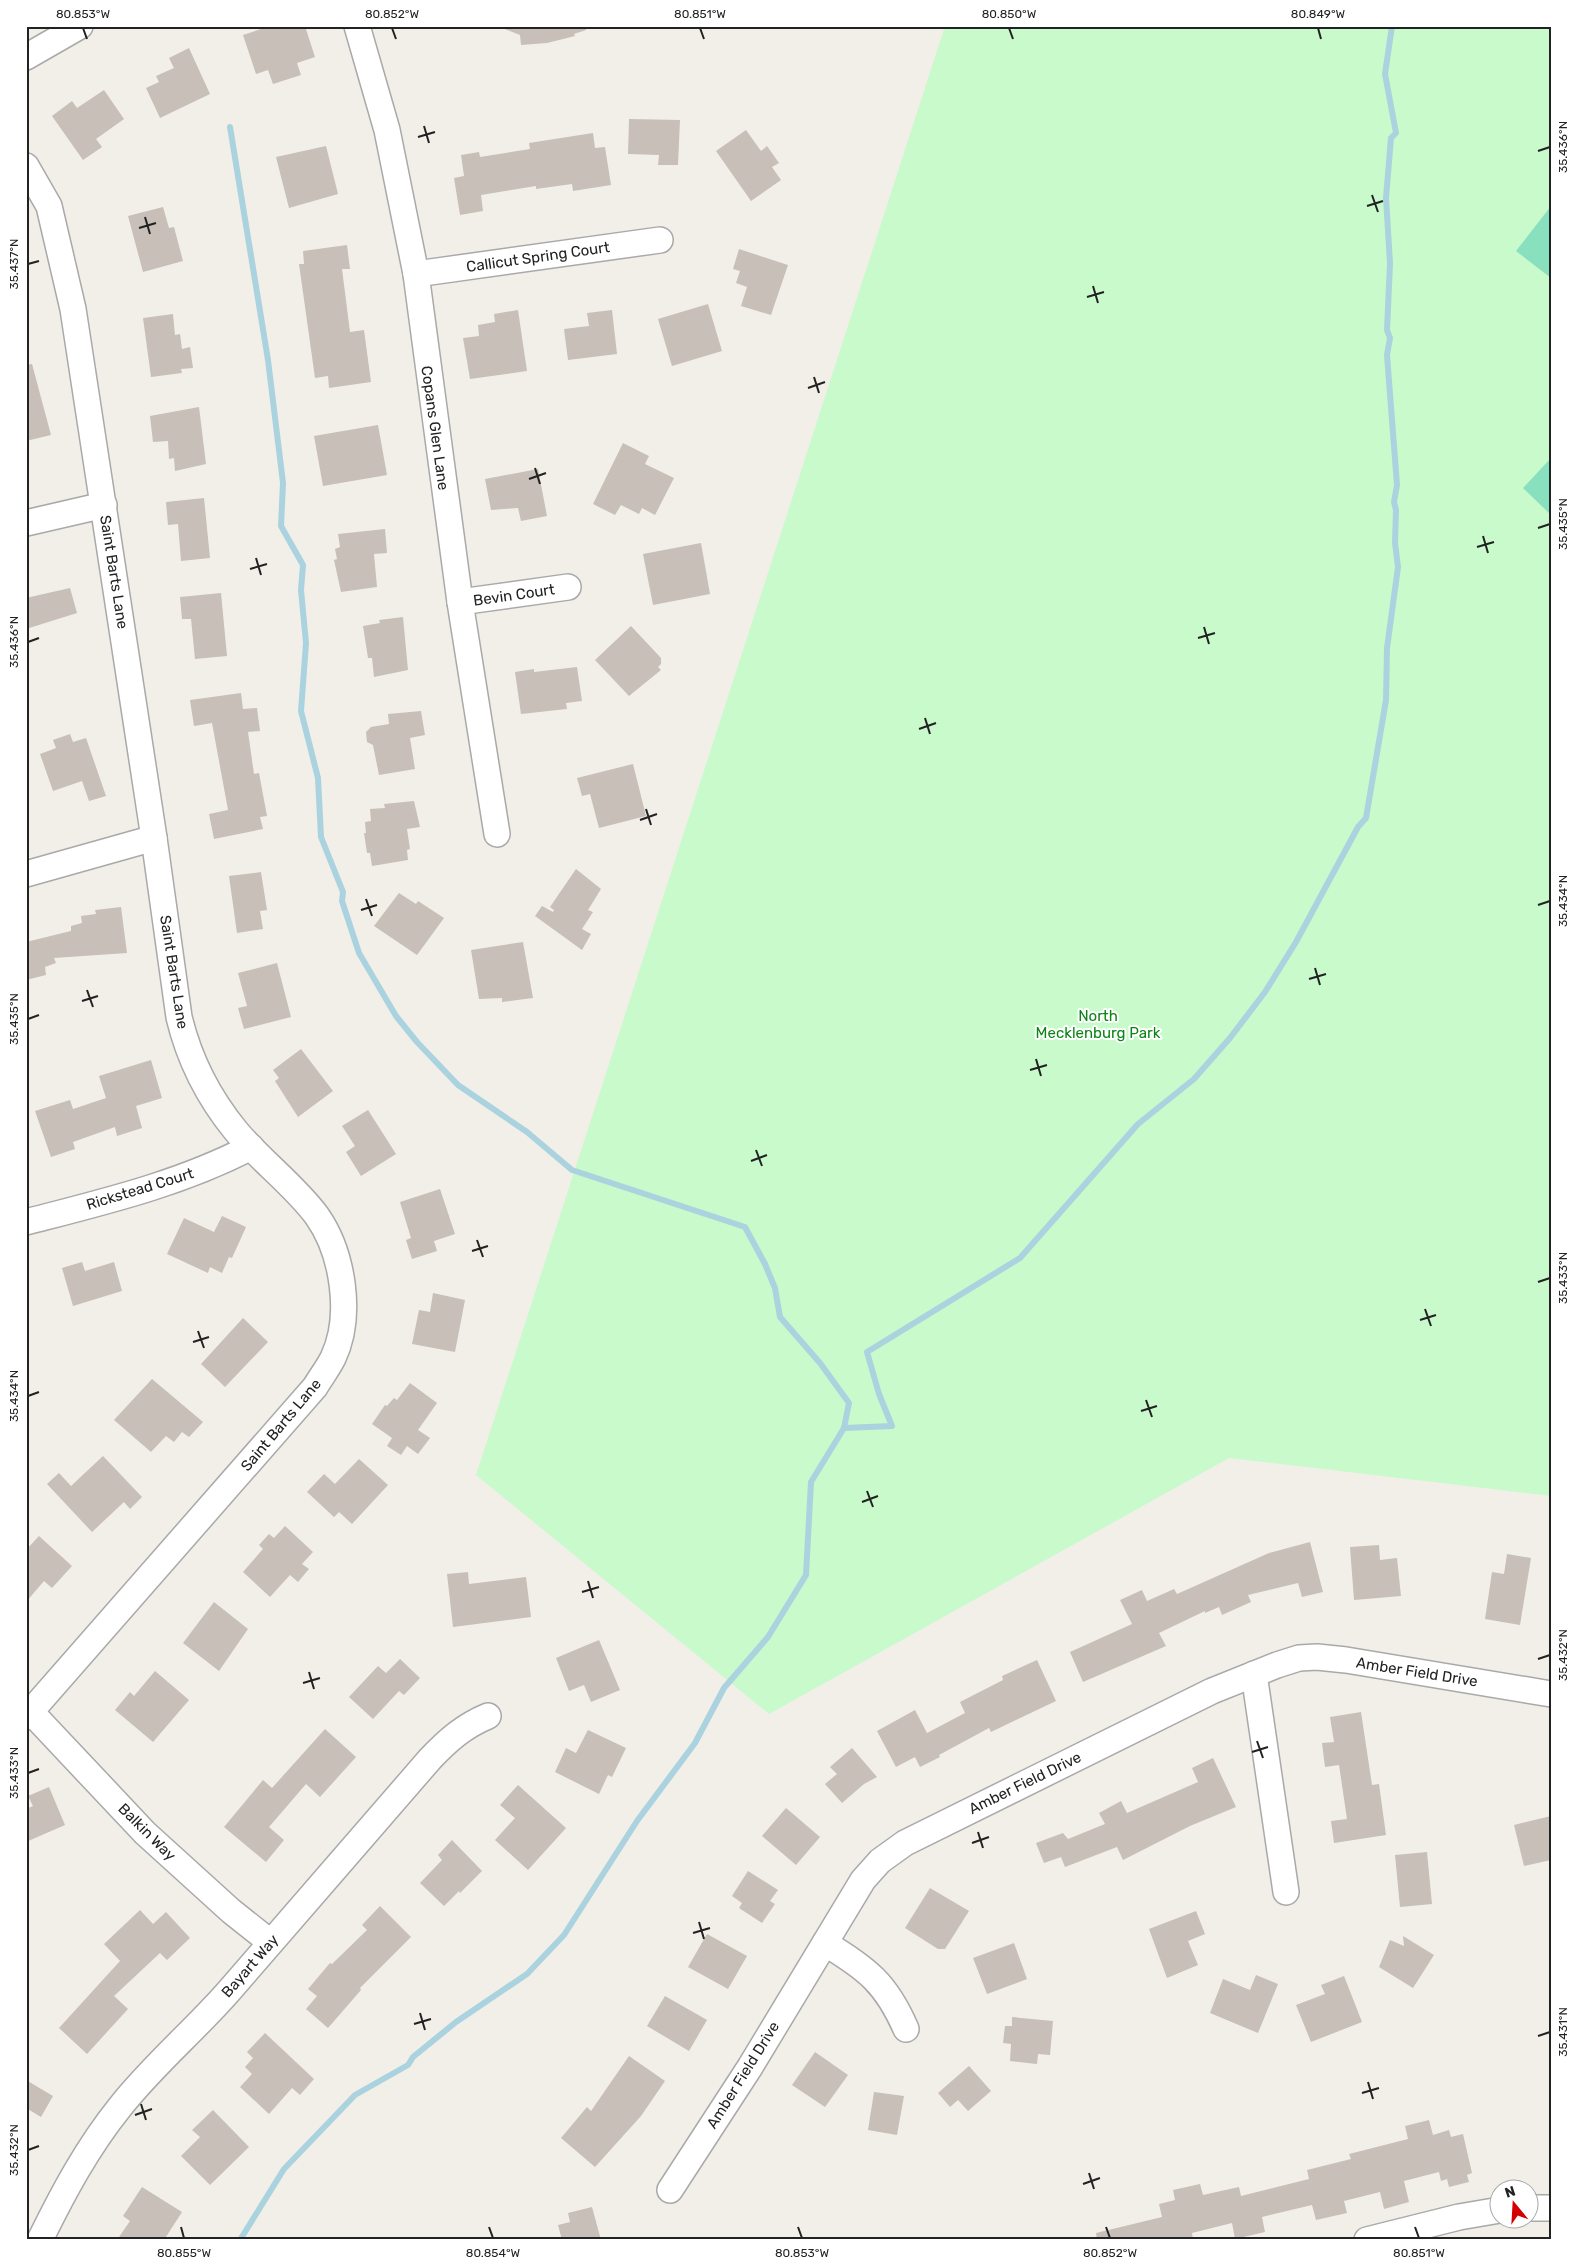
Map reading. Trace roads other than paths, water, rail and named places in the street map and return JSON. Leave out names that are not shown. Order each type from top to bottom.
[{"type":"street","points":[[26,57],[80,26]]},
{"type":"street","name":"Copans Glen Lane","points":[[357,26],[387,130],[416,274],[460,602],[497,834]]},
{"type":"street","name":"Saint Barts Lane","points":[[26,166],[49,206],[73,309],[154,838],[178,1017],[185,1042],[213,1101],[251,1147],[316,1215],[328,1234],[334,1252],[343,1299],[342,1329],[334,1357],[315,1387],[29,1715]]},
{"type":"street","name":"Callicut Spring Court","points":[[416,274],[660,240]]},
{"type":"street","points":[[26,523],[104,505]]},
{"type":"street","name":"Bevin Court","points":[[460,602],[568,587]]},
{"type":"street","points":[[26,874],[154,838]]},
{"type":"street","name":"Rickstead Court","points":[[26,1222],[184,1178],[220,1163],[251,1147]]},
{"type":"street","name":"Amber Field Drive","points":[[670,2190],[750,2066],[863,1880],[880,1861],[905,1843],[1212,1691],[1299,1658],[1317,1657],[1551,1694]]},
{"type":"street","points":[[1254,1674],[1286,1892]]},
{"type":"street","name":"Balkin Way","points":[[29,1715],[145,1833],[231,1911],[270,1942]]},
{"type":"street","name":"Bayart Way","points":[[40,2240],[57,2205],[93,2143],[121,2106],[172,2049],[228,1993],[430,1758],[453,1735],[468,1724],[488,1716]]},
{"type":"street","points":[[825,1943],[875,1977],[888,1993],[906,2029]]},
{"type":"street","points":[[1367,2240],[1459,2217],[1490,2212]]},
{"type":"waterway","points":[[844,1428],[892,1426],[879,1394],[867,1352],[1020,1258],[1138,1124],[1194,1079],[1230,1038],[1265,992],[1296,942],[1358,827],[1366,818],[1386,700],[1387,648],[1398,567],[1395,543],[1396,510],[1394,502],[1397,485],[1387,355],[1390,338],[1387,330],[1390,263],[1386,198],[1391,138],[1396,133],[1385,74],[1392,26]]},
{"type":"waterway","points":[[230,127],[268,360],[283,483],[281,526],[303,565],[301,590],[306,643],[301,711],[318,778],[321,837],[343,892],[342,901],[359,953],[396,1016],[417,1042],[458,1085],[527,1132],[572,1170],[745,1227],[765,1264],[775,1288],[780,1317],[820,1363],[849,1403],[844,1428],[811,1482],[806,1575],[768,1637],[724,1688],[695,1743],[637,1821],[564,1935],[527,1974],[456,2022],[413,2057],[408,2065],[355,2095],[284,2169],[240,2240]]},
{"type":"park label","name":"North Mecklenburg Park","points":[[1098,1024]]}]
